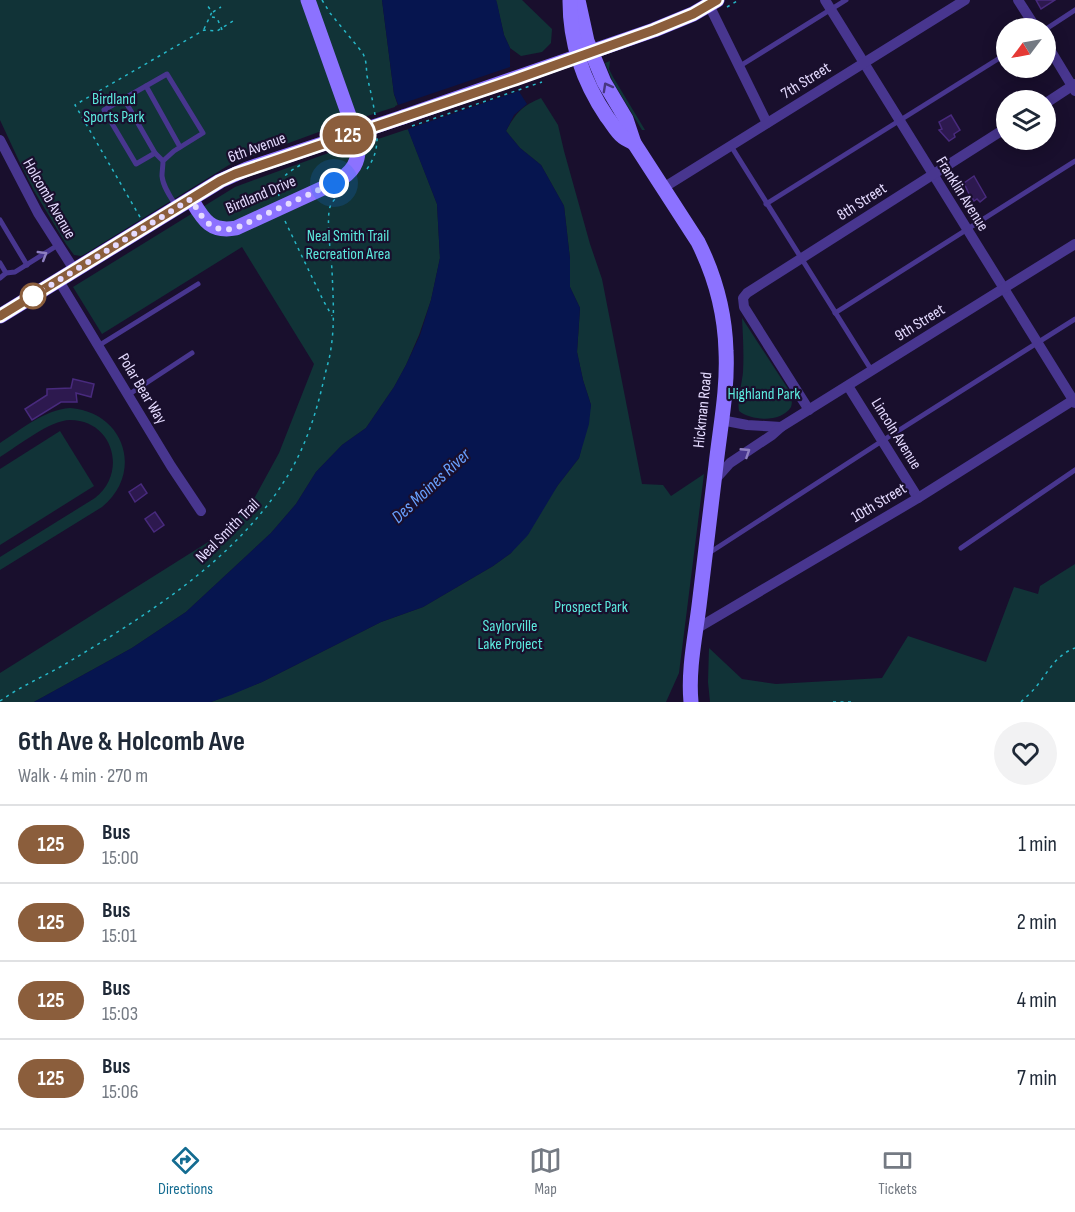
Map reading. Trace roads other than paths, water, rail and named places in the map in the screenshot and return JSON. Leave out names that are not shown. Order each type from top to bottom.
[{"type":"main road","name":"Birdland Drive","points":[[191,199],[210,225],[227,230],[334,183],[346,176],[354,167],[358,158],[358,141],[308,0]]},
{"type":"main road","points":[[570,0],[571,20],[585,54]]},
{"type":"main road","points":[[578,0],[585,54]]},
{"type":"main road","name":"6th Avenue","points":[[0,316],[235,174],[331,141],[540,76],[585,54],[676,22],[718,4]]},
{"type":"main road","name":"Hickman Road","points":[[585,54],[626,119],[634,143],[690,228],[706,259],[723,313],[726,352],[721,420],[690,677],[691,702]]},
{"type":"street","name":"Franklin Avenue","points":[[825,0],[1074,400]]},
{"type":"street","name":"7th Street","points":[[663,188],[964,0]]},
{"type":"street","points":[[1018,0],[1030,18]]},
{"type":"street","points":[[718,4],[740,66],[768,123]]},
{"type":"street","points":[[1056,59],[1074,87],[1056,97]]},
{"type":"street","name":"8th Street","points":[[809,410],[744,307],[743,298],[747,293],[996,134]]},
{"type":"street","name":"Holcomb Avenue","points":[[0,140],[3,152],[75,271]]},
{"type":"street","name":"9th Street","points":[[714,481],[730,463],[781,427],[1075,244]]},
{"type":"street","name":"Polar Bear Way","points":[[59,281],[201,511]]},
{"type":"street","name":"Lincoln Avenue","points":[[848,386],[918,498]]},
{"type":"street","name":"10th Street","points":[[696,629],[918,498],[1074,400]]},
{"type":"street","points":[[721,420],[747,425],[781,427]]},
{"type":"lane","points":[[740,66],[846,0]]},
{"type":"lane","points":[[1056,22],[1075,10]]},
{"type":"lane","points":[[766,204],[996,60]]},
{"type":"lane","points":[[155,153],[136,164],[104,110],[167,74],[203,133],[163,161],[164,184],[177,208]]},
{"type":"lane","points":[[146,86],[180,147]]},
{"type":"lane","points":[[124,99],[155,153],[163,161]]},
{"type":"lane","points":[[731,146],[872,371]]},
{"type":"lane","points":[[835,313],[1075,161]]},
{"type":"lane","points":[[0,220],[27,265]]},
{"type":"lane","points":[[0,278],[6,273],[15,272],[58,245]]},
{"type":"lane","points":[[0,263],[6,273]]},
{"type":"lane","points":[[98,346],[198,284]]},
{"type":"lane","points":[[705,556],[1075,319]]},
{"type":"lane","points":[[128,395],[192,353]]},
{"type":"lane","points":[[962,548],[1075,470]]},
{"type":"water","name":"Des Moines River","points":[[382,0],[496,0],[504,35],[510,48],[510,67],[527,104],[514,115],[506,131],[520,148],[541,165],[564,206],[570,259],[570,287],[580,308],[577,352],[591,405],[589,424],[579,458],[558,485],[528,535],[511,553],[493,566],[423,607],[381,622],[262,682],[211,702],[34,702],[132,648],[186,612],[271,533],[296,504],[316,472],[342,445],[366,428],[406,365],[420,335],[431,300],[440,258],[437,204],[394,94]]},
{"type":"park label","name":"Birdland Sports Park","points":[[114,108]]},
{"type":"park label","name":"Neal Smith Trail Recreation Area","points":[[348,245]]},
{"type":"park label","name":"Highland Park","points":[[764,394]]},
{"type":"park label","name":"Prospect Park","points":[[591,607]]},
{"type":"park label","name":"Saylorville Lake Project","points":[[510,635]]}]
